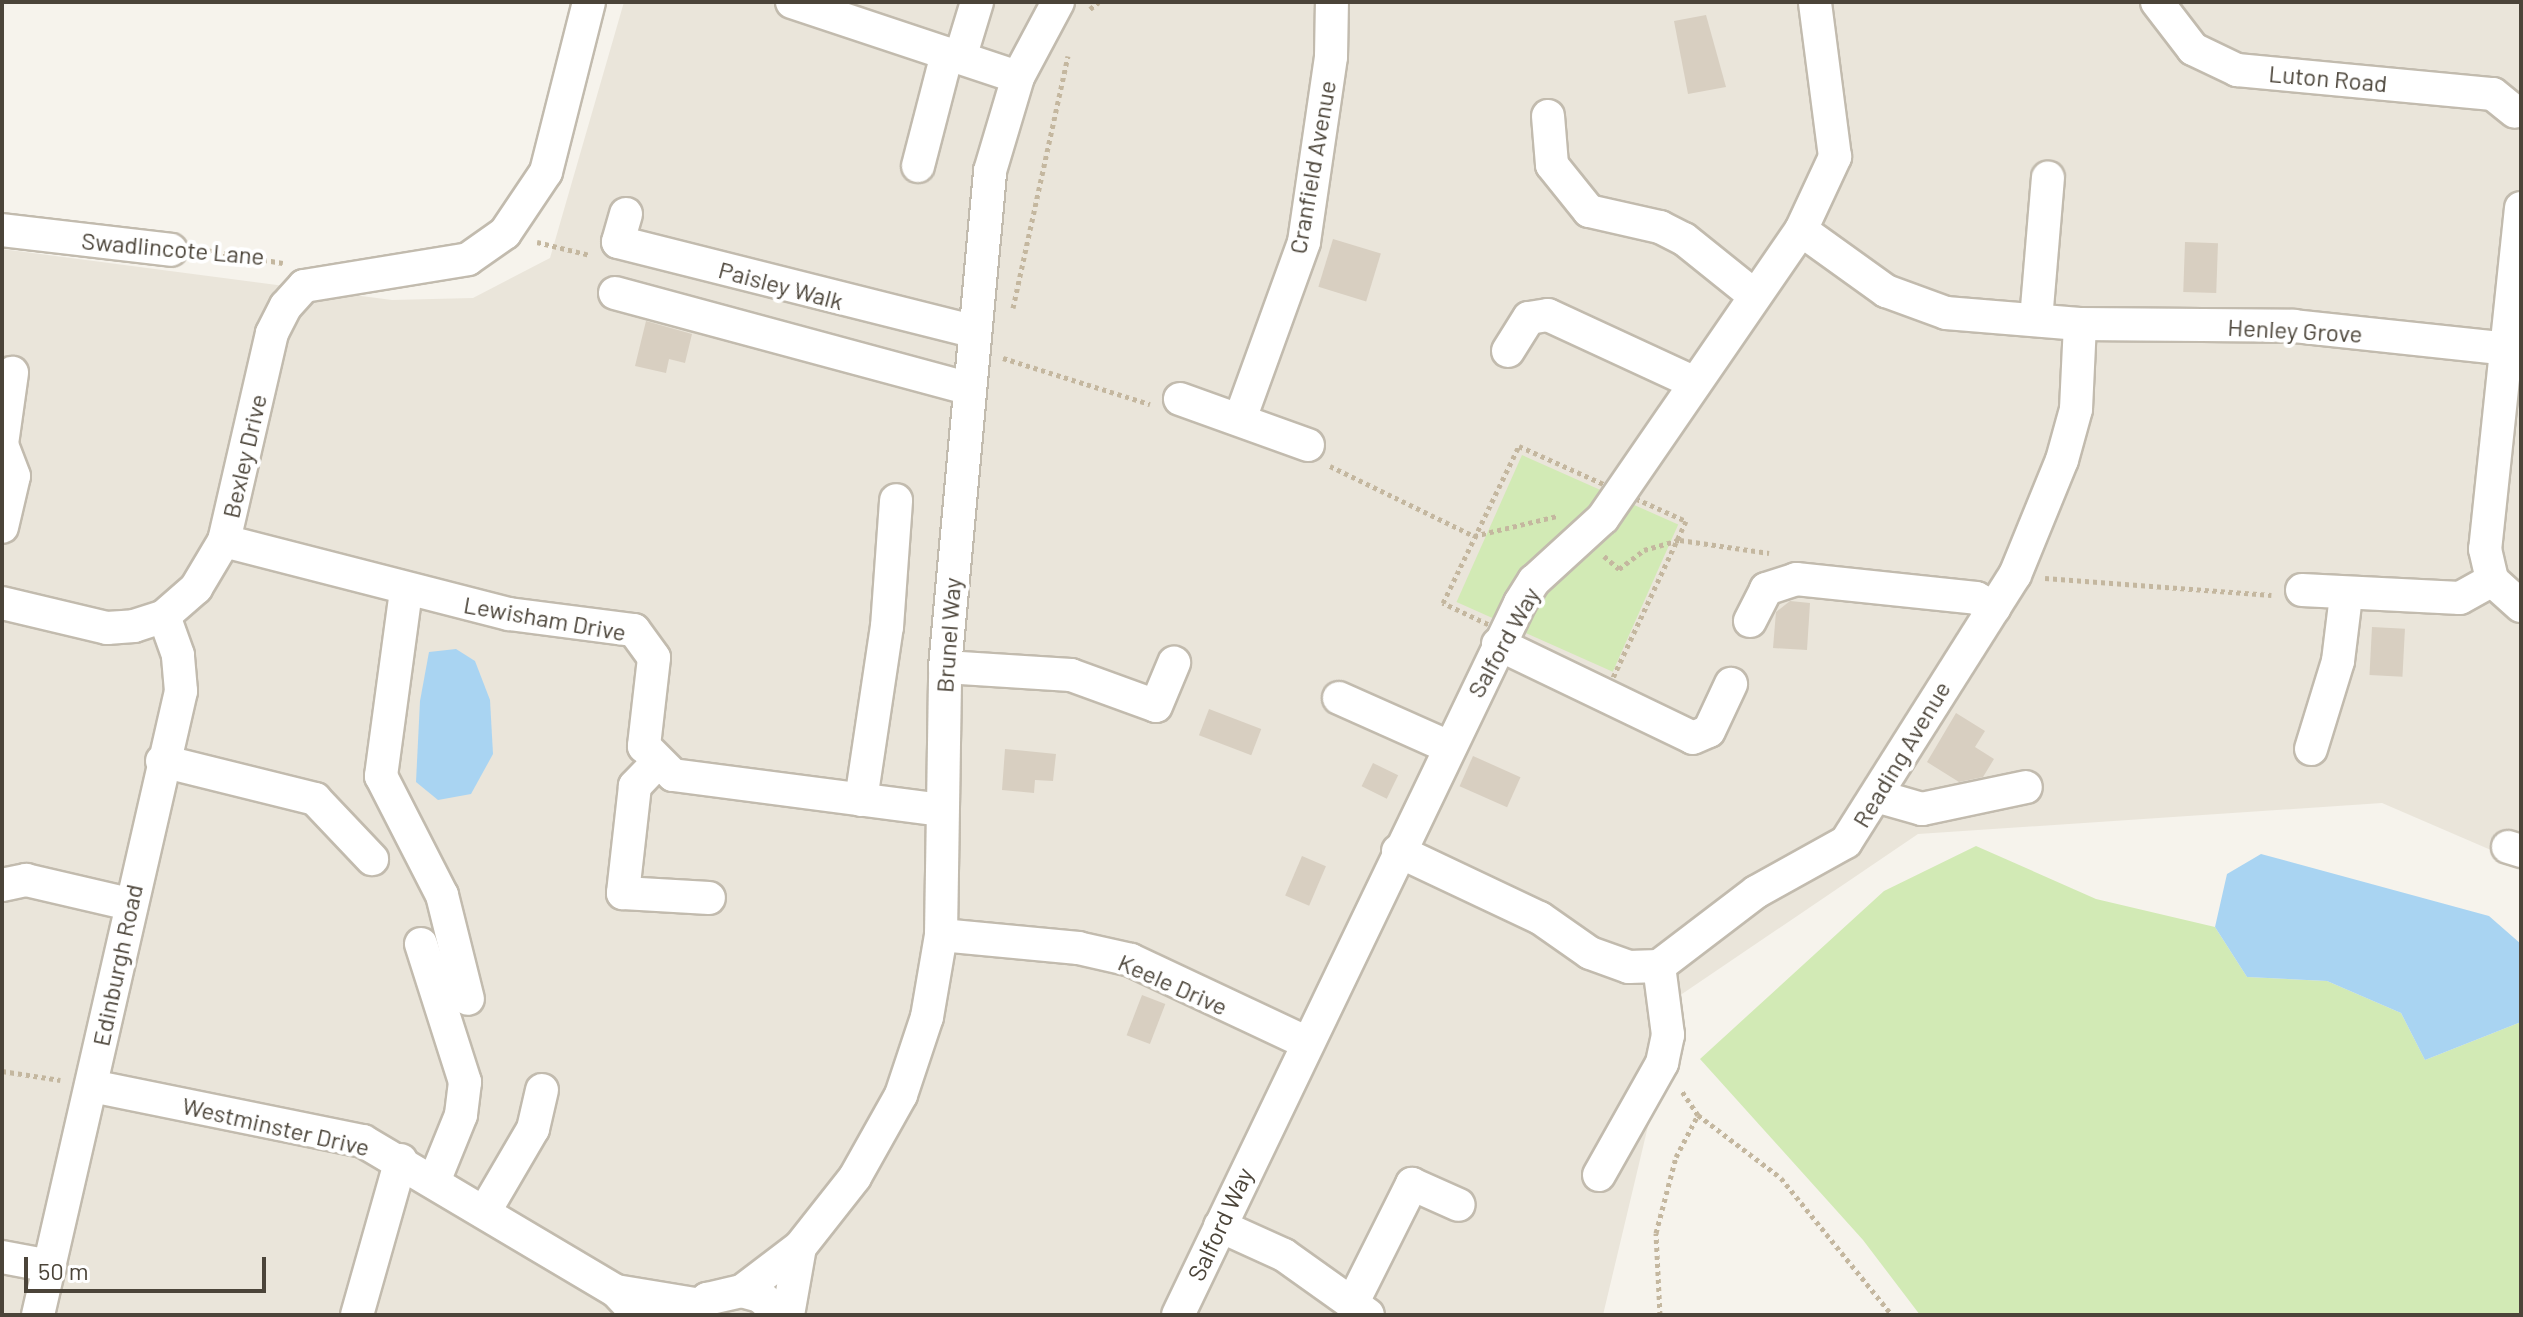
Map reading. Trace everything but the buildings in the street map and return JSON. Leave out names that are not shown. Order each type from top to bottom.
[{"type":"street","points":[[304,286],[468,259],[505,233],[546,172],[589,2]]},
{"type":"street","points":[[792,2],[1018,77]]},
{"type":"street","points":[[918,166],[954,56],[977,2]]},
{"type":"street","name":"Brunel Way","points":[[696,1310],[742,1291],[800,1247],[855,1177],[901,1095],[927,1017],[941,935],[945,667],[972,331],[990,171],[1018,77],[1058,2]]},
{"type":"street","name":"Cranfield Avenue","points":[[1240,419],[1304,242],[1331,57],[1332,2]]},
{"type":"street","name":"Salford Way","points":[[1178,1315],[1305,1042],[1502,638],[1534,581],[1584,539],[1620,492],[1801,230],[1835,157],[1815,2]]},
{"type":"street","name":"Luton Road","points":[[2157,2],[2193,49],[2237,70],[2493,94],[2519,118]]},
{"type":"street","points":[[1548,116],[1552,165],[1589,211],[1660,227],[1684,239],[1755,296]]},
{"type":"street","points":[[2036,320],[2048,178]]},
{"type":"street","points":[[2521,208],[2510,349],[2485,549],[2492,580],[2521,606]]},
{"type":"street","name":"Paisley Walk","points":[[626,214],[618,242],[972,331]]},
{"type":"street","name":"Swadlincote Lane","points":[[2,230],[171,250]]},
{"type":"street","name":"Henley Grove","points":[[1801,230],[1886,291],[1946,313],[2080,324],[2294,326],[2510,349]]},
{"type":"street","name":"Bexley Drive","points":[[164,616],[196,588],[224,541],[272,333],[304,286]]},
{"type":"street","points":[[615,293],[967,388]]},
{"type":"street","points":[[1508,351],[1529,318],[1548,315],[1695,383]]},
{"type":"street","name":"Reading Avenue","points":[[1659,966],[1756,892],[1846,842],[1880,797],[1909,738],[2015,575],[2062,460],[2076,409],[2080,324]]},
{"type":"street","points":[[2,527],[14,476],[2,444],[12,373]]},
{"type":"street","points":[[1180,399],[1308,445]]},
{"type":"street","points":[[861,800],[887,627],[896,500]]},
{"type":"street","name":"Lewisham Drive","points":[[224,541],[406,591],[509,614],[634,630],[654,658],[644,746],[657,763]]},
{"type":"street","points":[[1750,621],[1766,589],[1796,579],[1976,598],[1995,608]]},
{"type":"street","points":[[2302,590],[2346,596],[2460,598],[2492,580]]},
{"type":"street","points":[[406,591],[381,776],[442,895],[468,999]]},
{"type":"street","points":[[2311,749],[2338,661],[2346,596]]},
{"type":"street","points":[[2,603],[107,628],[164,616]]},
{"type":"street","name":"Edinburgh Road","points":[[38,1315],[92,1086],[129,904],[181,691],[178,655],[164,616]]},
{"type":"street","points":[[1502,638],[1693,738],[1709,731],[1731,684]]},
{"type":"street","points":[[945,667],[1071,675],[1156,706],[1174,663]]},
{"type":"street","points":[[1339,698],[1449,747]]},
{"type":"street","points":[[162,761],[315,799],[372,859]]},
{"type":"street","points":[[709,898],[623,893],[635,786],[657,763],[673,775],[941,810]]},
{"type":"street","points":[[1880,797],[1922,809],[2026,787]]},
{"type":"street","points":[[1398,851],[1540,918],[1590,953],[1629,967],[1659,966],[1668,1035],[1662,1063],[1599,1175]]},
{"type":"street","points":[[2,885],[26,880],[129,904]]},
{"type":"street","name":"Keele Drive","points":[[941,935],[1078,948],[1131,960],[1305,1042]]},
{"type":"street","points":[[421,944],[465,1082],[461,1115],[435,1179]]},
{"type":"street","name":"Westminster Drive","points":[[92,1086],[363,1141],[435,1179],[616,1291],[638,1315]]},
{"type":"street","points":[[485,1211],[533,1129],[542,1090]]},
{"type":"street","points":[[357,1315],[401,1160]]},
{"type":"street","points":[[1220,1226],[1284,1255],[1361,1308],[1412,1184],[1459,1205]]},
{"type":"street","name":"Brunel Way","points":[[788,1315],[800,1247]]},
{"type":"street","points":[[2,1257],[50,1266]]},
{"type":"street","name":"Westminster Drive","points":[[616,1291],[696,1310]]},
{"type":"street","points":[[742,1291],[760,1296],[781,1315]]},
{"type":"path","name":"Swadlincote Lane","points":[[171,250],[278,257],[304,286]]},
{"type":"path","points":[[1002,358],[1154,406],[1180,399]]},
{"type":"path","points":[[1308,445],[1331,467],[1474,536],[1557,516],[1619,569],[1644,550],[1680,540]]},
{"type":"path","points":[[1519,446],[1620,492],[1686,521],[1680,540],[1611,682],[1502,638],[1443,603],[1519,446]]},
{"type":"path","points":[[2015,575],[2291,597],[2302,590]]},
{"type":"path","points":[[1662,1063],[1698,1115],[1781,1178],[1892,1315]]},
{"type":"path","points":[[2,1071],[92,1086]]},
{"type":"path","points":[[1660,1315],[1656,1233],[1676,1157],[1698,1115]]},
{"type":"shaded area","points":[[624,2],[2521,2],[2521,863],[2382,803],[1918,834],[1679,996],[1603,1315],[2,1315],[2,249],[392,300],[473,298],[550,258]]},
{"type":"green space","points":[[1522,455],[1678,525],[1613,672],[1457,602]]},
{"type":"green space","points":[[1976,846],[2096,899],[2215,927],[2247,977],[2327,981],[2401,1013],[2425,1060],[2521,1022],[2521,1315],[1920,1315],[1863,1240],[1700,1059],[1884,891]]},
{"type":"water","points":[[456,649],[475,661],[490,700],[493,754],[471,794],[438,800],[416,782],[420,701],[429,652]]},
{"type":"water","points":[[2261,854],[2489,916],[2521,944],[2521,1022],[2425,1060],[2401,1013],[2327,981],[2247,977],[2215,927],[2227,874]]}]
